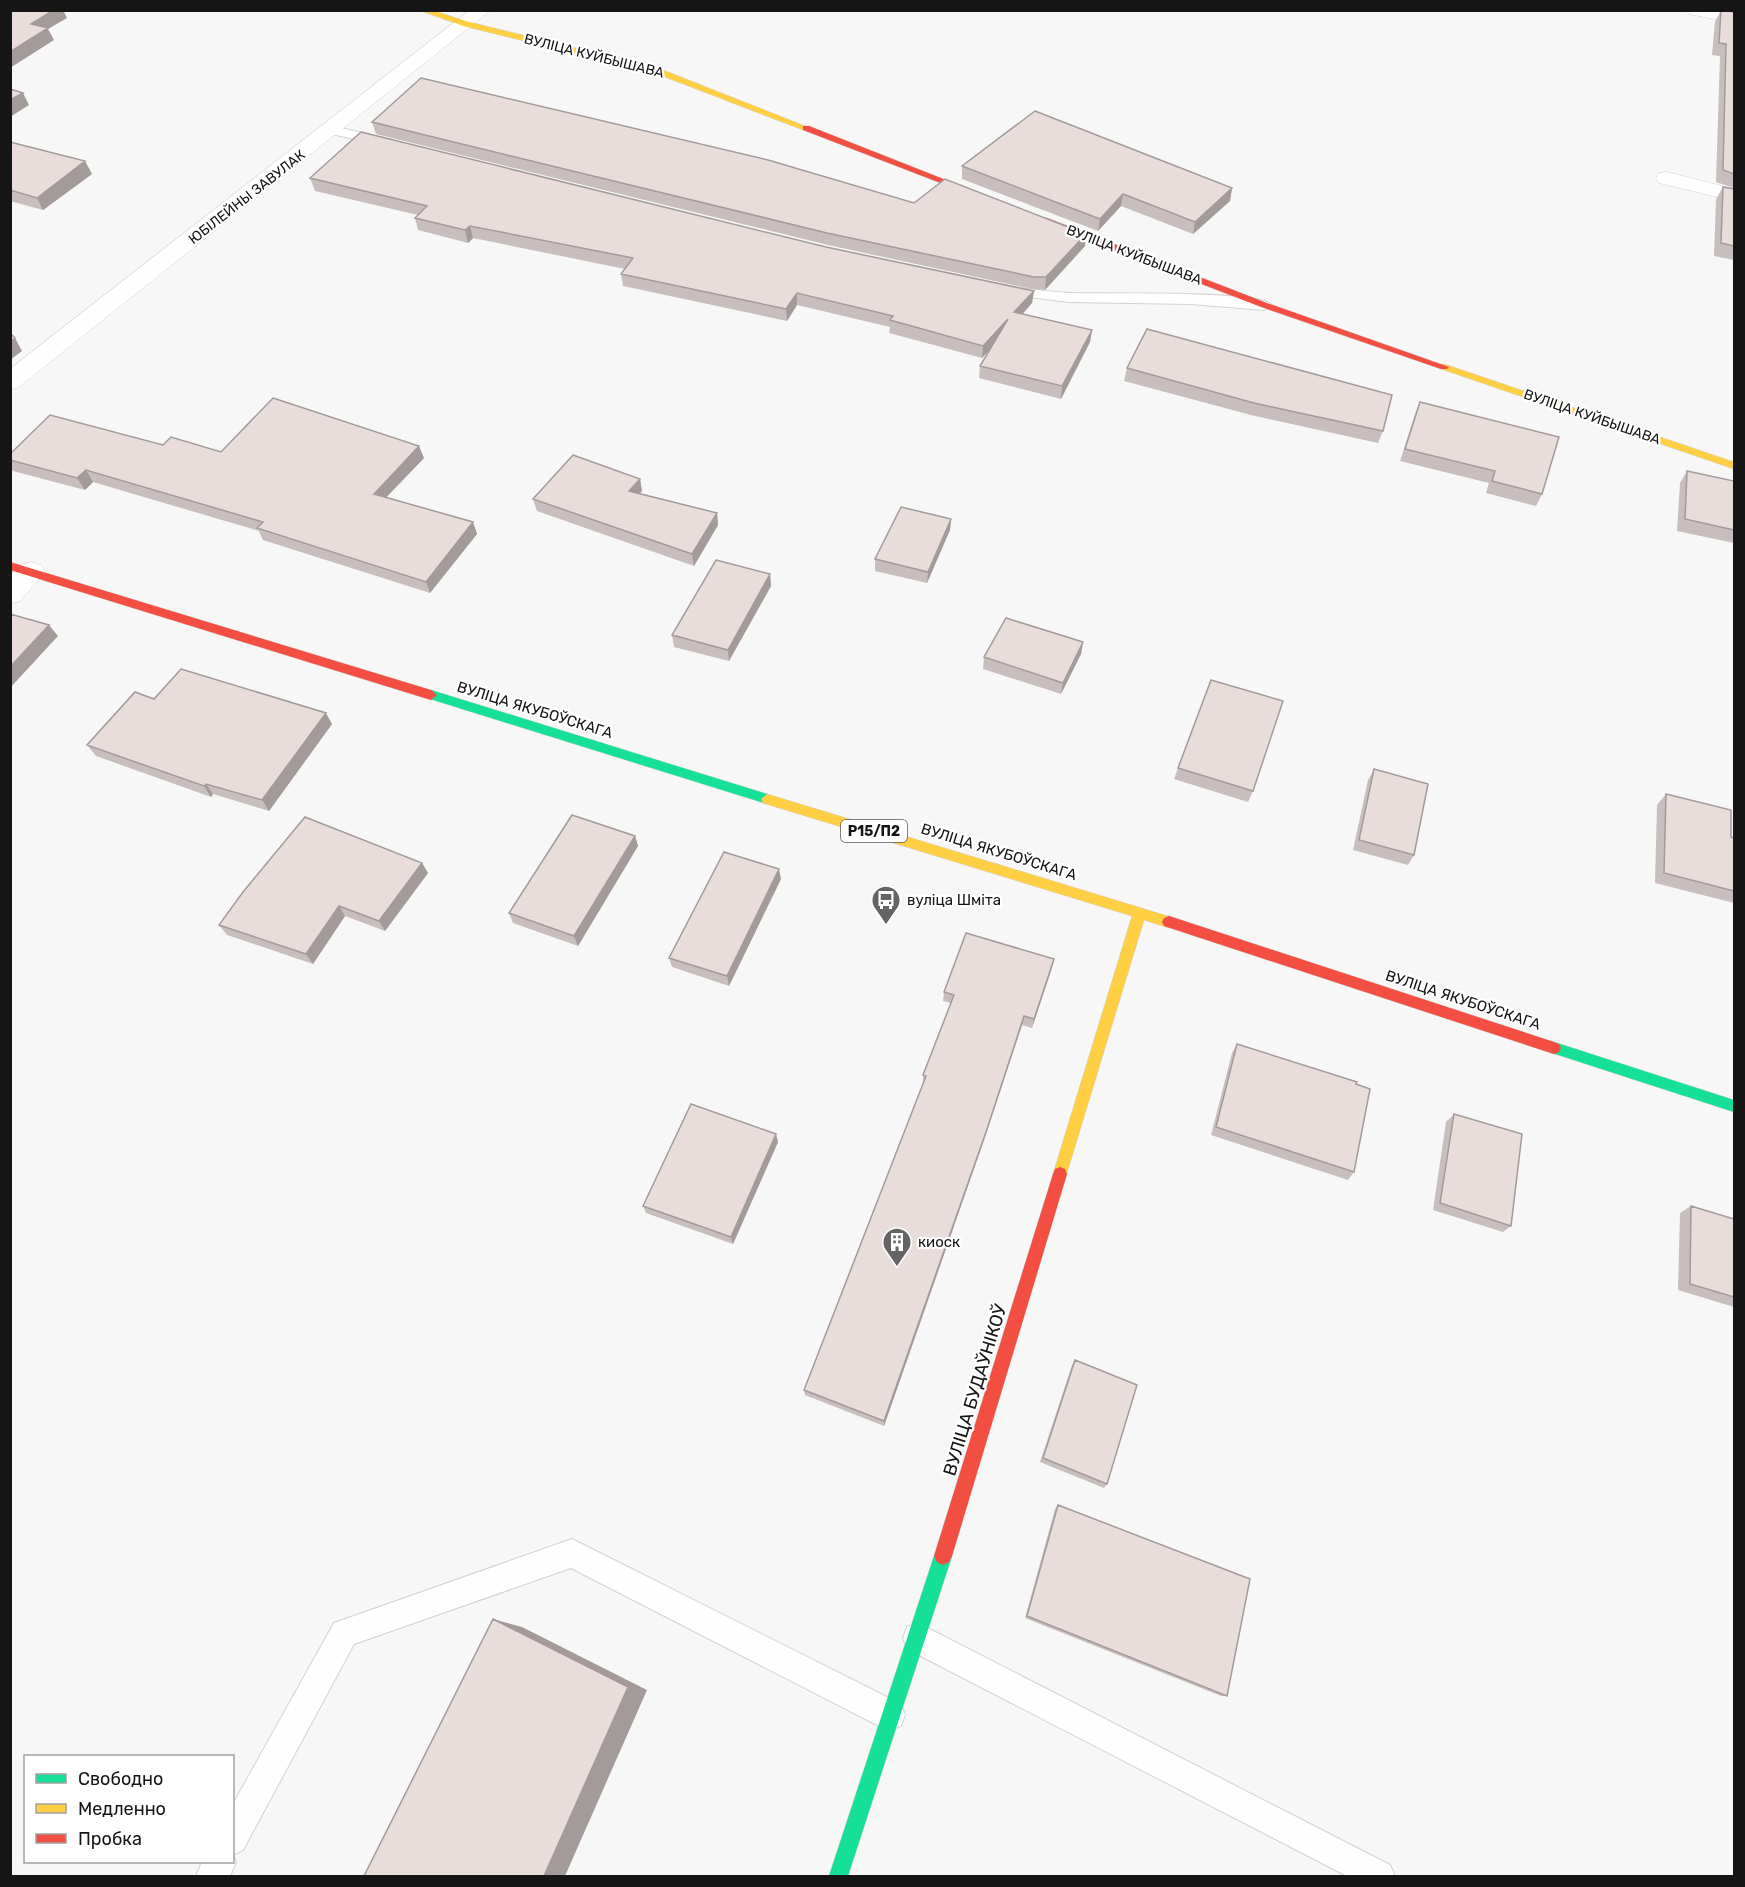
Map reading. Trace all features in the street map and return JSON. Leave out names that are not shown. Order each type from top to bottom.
[{"type":"street","name":"ВУЛІЦА КУЙБЫШАВА","points":[[422,10],[474,17],[655,69],[1001,203]]},
{"type":"street","points":[[1696,10],[1734,17]]},
{"type":"street","name":"ЮБІЛЕЙНЫ ЗАВУЛАК","points":[[10,382],[474,17]]},
{"type":"street","points":[[1667,177],[1734,195]]},
{"type":"street","name":"ВУЛІЦА КУЙБЫШАВА","points":[[1034,216],[1264,305],[1734,466]]},
{"type":"street","points":[[10,594],[21,569]]},
{"type":"street","name":"ВУЛІЦА ЯКУБОЎСКАГА","points":[[21,569],[1140,913],[1734,1106]]},
{"type":"street","name":"ВУЛІЦА БУДАЎНІКОЎ","points":[[838,1876],[918,1638],[1140,913]]},
{"type":"lane","points":[[333,130],[402,147]]},
{"type":"lane","points":[[986,287],[1032,296],[1087,300],[1183,299],[1264,305]]},
{"type":"lane","points":[[234,1835],[344,1633],[572,1553],[891,1715]]},
{"type":"lane","points":[[918,1638],[1379,1876]]},
{"type":"building","points":[[10,10],[54,10],[31,24],[48,28],[10,52]]},
{"type":"building","points":[[1721,10],[1734,12],[1734,174],[1723,170],[1726,44],[1719,43]]},
{"type":"building","points":[[421,78],[768,160],[914,203],[945,179],[1086,234],[1046,277],[1034,277],[827,233],[372,122]]},
{"type":"building","points":[[10,89],[23,93],[10,100]]},
{"type":"building","points":[[1035,111],[1232,188],[1195,222],[1123,194],[1100,219],[962,166]]},
{"type":"building","points":[[361,132],[826,247],[1034,291],[1014,312],[1092,330],[1062,386],[980,366],[1008,319],[983,346],[890,320],[893,316],[797,293],[786,309],[621,274],[633,258],[470,226],[465,230],[415,218],[427,206],[310,178]]},
{"type":"building","points":[[10,142],[85,161],[37,198],[10,190]]},
{"type":"building","points":[[1723,187],[1734,189],[1734,246],[1721,243]]},
{"type":"building","points":[[1147,329],[1392,395],[1383,431],[1254,403],[1127,368]]},
{"type":"building","points":[[273,398],[419,446],[374,494],[473,522],[426,582],[257,528],[263,522],[86,470],[77,478],[10,460],[10,454],[50,415],[163,445],[171,437],[221,452]]},
{"type":"building","points":[[1420,402],[1559,437],[1542,494],[1492,481],[1495,471],[1405,449]]},
{"type":"building","points":[[573,455],[640,479],[629,491],[717,513],[692,554],[533,499]]},
{"type":"building","points":[[1687,471],[1734,481],[1734,530],[1685,519]]},
{"type":"building","points":[[901,507],[951,519],[928,572],[875,559]]},
{"type":"building","points":[[716,560],[770,574],[728,650],[672,635]]},
{"type":"building","points":[[10,614],[49,625],[10,667]]},
{"type":"building","points":[[1006,618],[1083,642],[1063,683],[984,657]]},
{"type":"building","points":[[181,669],[326,713],[262,800],[206,784],[204,786],[87,745],[135,692],[154,699]]},
{"type":"building","points":[[1211,680],[1283,701],[1253,791],[1178,768]]},
{"type":"building","points":[[1374,769],[1428,784],[1414,855],[1359,840]]},
{"type":"building","points":[[1666,794],[1731,810],[1731,837],[1734,838],[1734,891],[1664,873]]},
{"type":"building","points":[[572,815],[635,836],[574,936],[509,913]]},
{"type":"building","points":[[305,817],[422,863],[379,921],[339,906],[306,954],[219,925],[243,892]]},
{"type":"building","points":[[724,852],[779,869],[727,976],[669,958]]},
{"type":"building","points":[[966,933],[1054,959],[1034,1019],[1024,1016],[986,1132],[884,1421],[804,1390],[926,1076],[923,1075],[954,995],[944,992]]},
{"type":"building","points":[[1237,1044],[1357,1082],[1356,1084],[1370,1089],[1354,1172],[1216,1127]]},
{"type":"building","points":[[691,1104],[776,1134],[731,1237],[643,1206]]},
{"type":"building","points":[[1454,1114],[1522,1134],[1511,1226],[1440,1203]]},
{"type":"building","points":[[1691,1206],[1734,1219],[1734,1297],[1690,1284]]},
{"type":"building","points":[[1075,1360],[1137,1385],[1107,1484],[1043,1458]]},
{"type":"building","points":[[1058,1505],[1250,1579],[1227,1696],[1027,1616]]},
{"type":"building","points":[[493,1619],[628,1687],[544,1876],[364,1876]]},
{"type":"traffic: fast","points":[[431,695],[767,799]]},
{"type":"traffic: fast","points":[[1554,1048],[1734,1106]]},
{"type":"traffic: fast","points":[[838,1876],[943,1556]]},
{"type":"traffic: slow","points":[[422,10],[466,24],[655,70],[806,128]]},
{"type":"traffic: slow","points":[[1444,367],[1734,466]]},
{"type":"traffic: slow","points":[[767,799],[1169,922]]},
{"type":"traffic: slow","points":[[1060,1174],[1140,913]]},
{"type":"traffic: jam","points":[[806,128],[985,197]]},
{"type":"traffic: jam","points":[[1044,220],[1264,305],[1444,367]]},
{"type":"traffic: jam","points":[[10,566],[431,695]]},
{"type":"traffic: jam","points":[[1169,922],[1554,1048]]},
{"type":"traffic: jam","points":[[943,1556],[1060,1174]]},
{"type":"place","name":"вуліца Шміта","points":[[886,926]]},
{"type":"place","name":"киоск","points":[[897,1268]]}]
